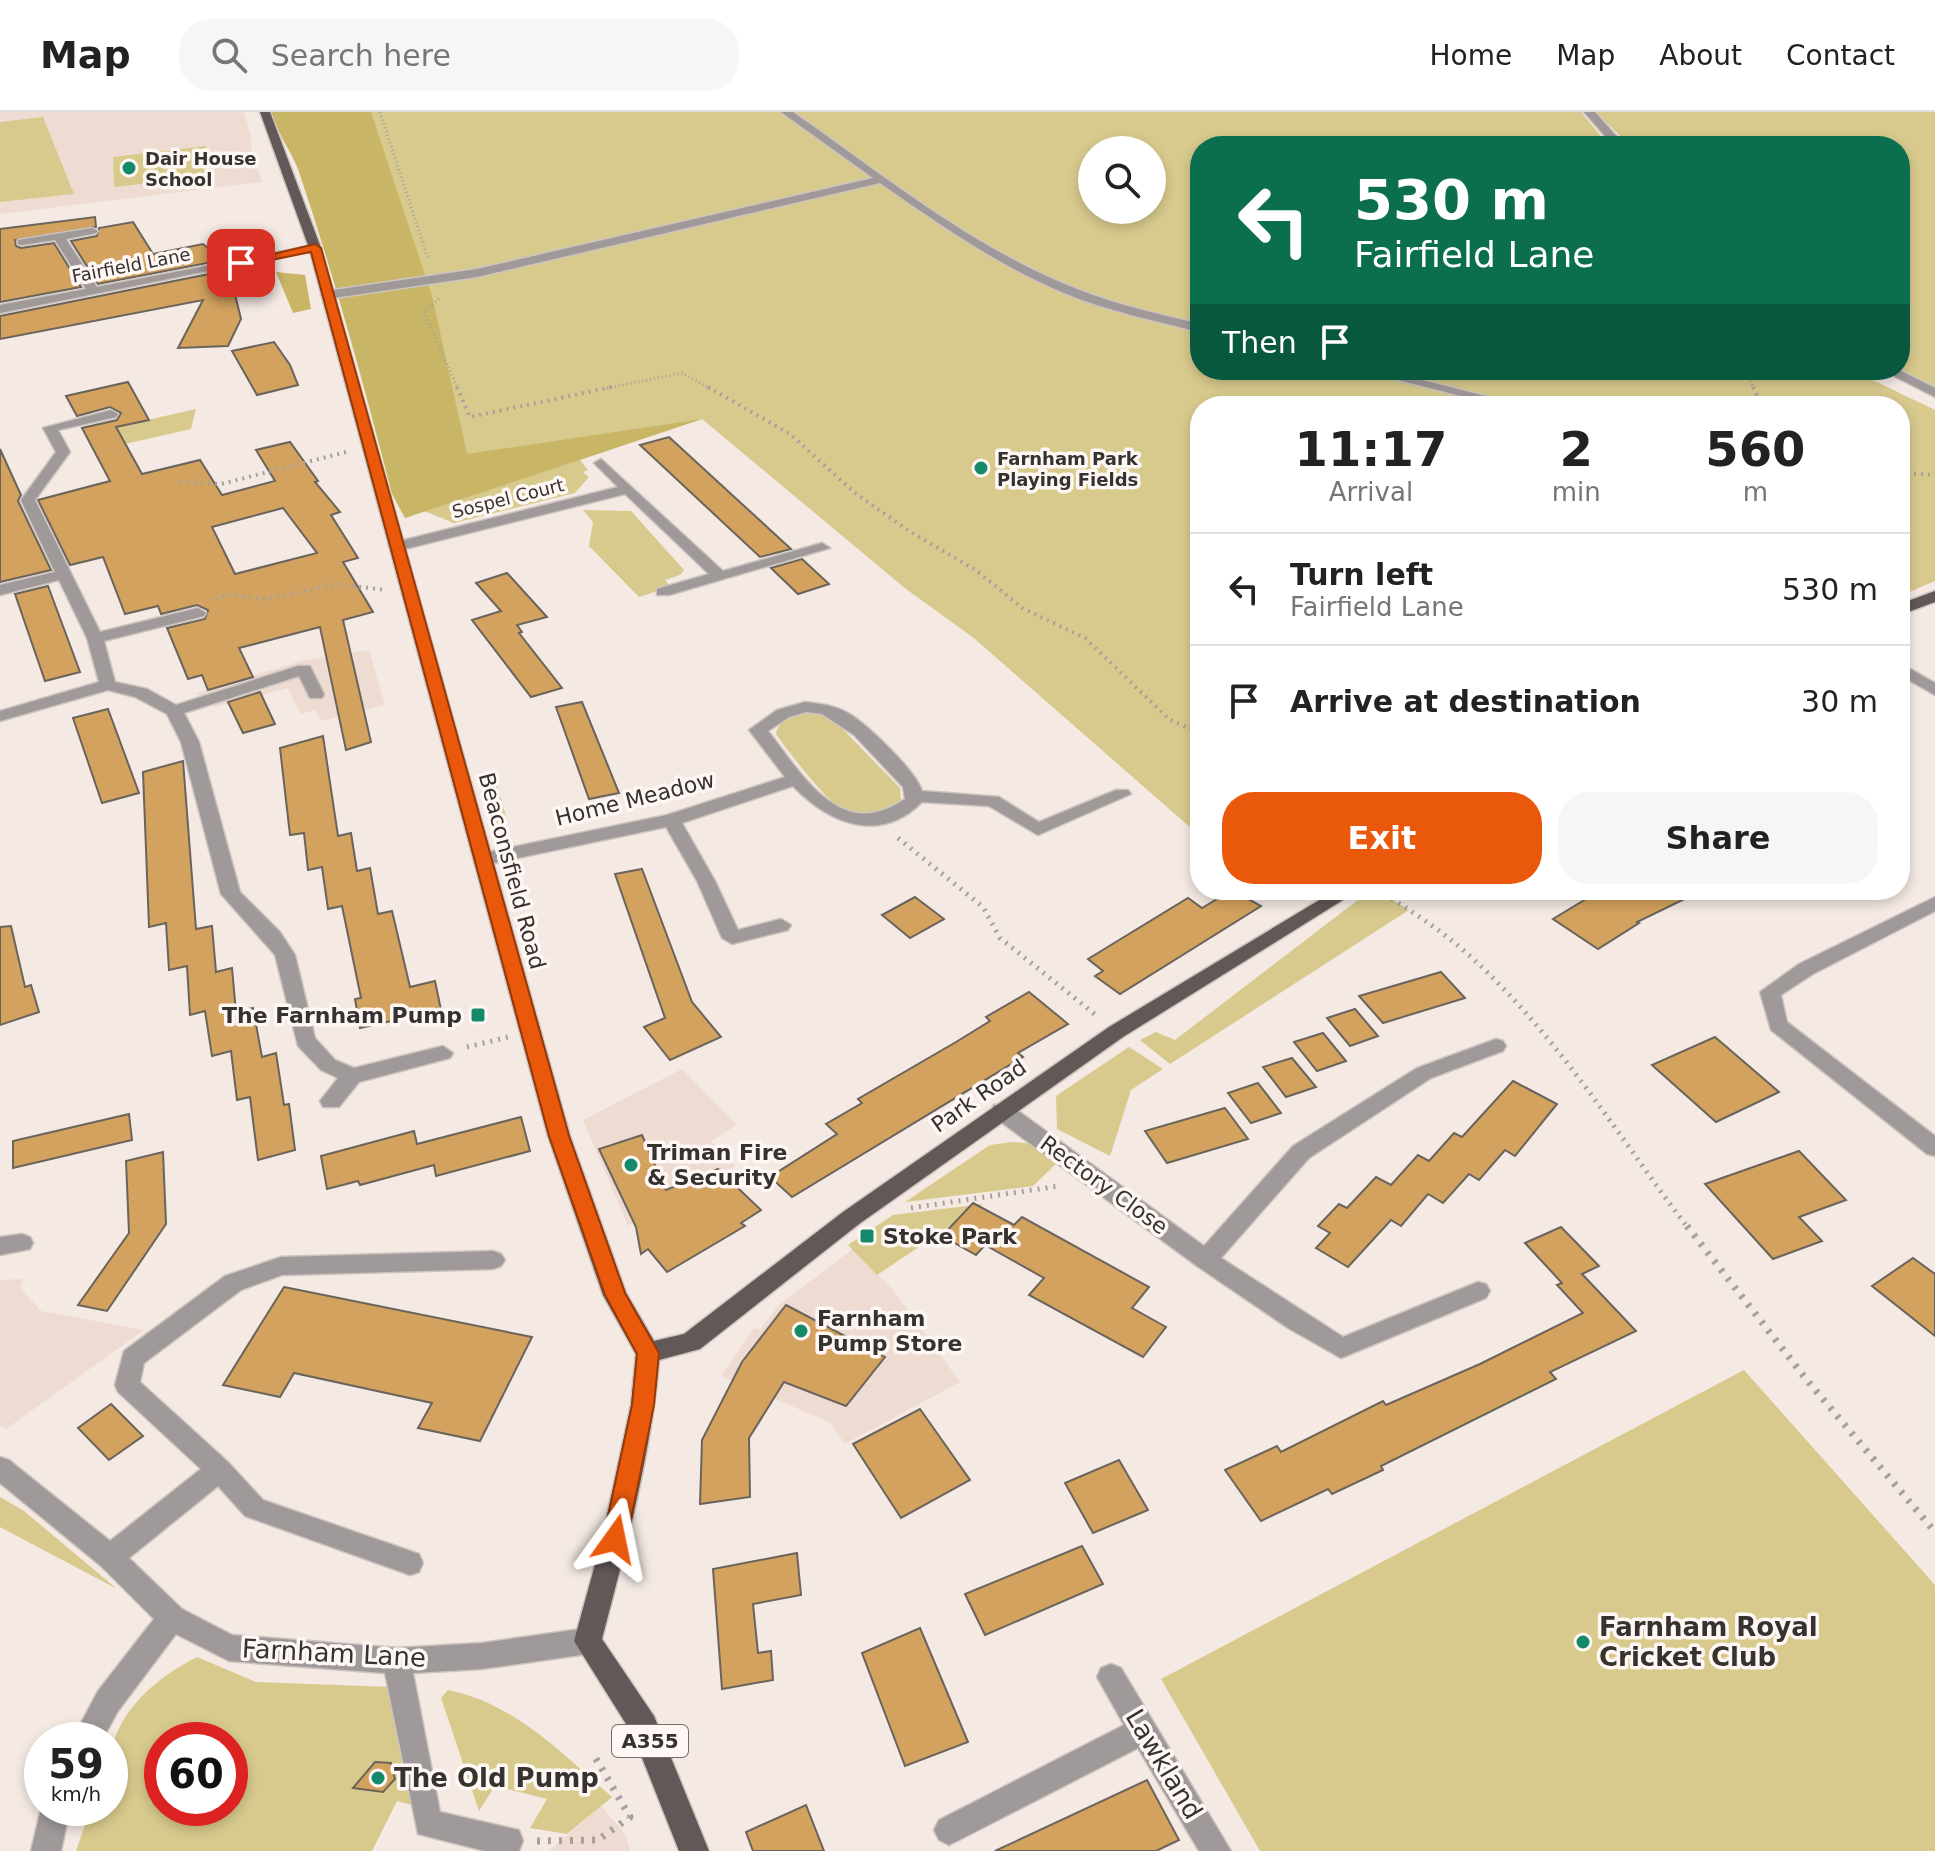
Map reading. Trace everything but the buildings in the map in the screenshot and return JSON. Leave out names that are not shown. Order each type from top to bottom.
[{"type":"main road","name":"Beaconsfield Road","points":[[265,112],[315,248],[559,1136],[615,1295],[648,1353]]},
{"type":"main road","points":[[1910,606],[1935,596]]},
{"type":"main road","name":"Park Road","points":[[648,1353],[691,1342],[851,1218],[1116,1032],[1334,900]]},
{"type":"main road","points":[[588,1641],[615,1539],[643,1405],[648,1353]]},
{"type":"main road","name":"A355","points":[[588,1641],[644,1726],[694,1851]]},
{"type":"street","points":[[786,112],[880,180],[998,254],[1056,285],[1190,325]]},
{"type":"street","points":[[1589,112],[1611,136]]},
{"type":"street","points":[[327,295],[449,277],[880,180]]},
{"type":"street","points":[[22,242],[92,231]]},
{"type":"street","points":[[59,237],[93,290]]},
{"type":"street","name":"Fairfield Lane","points":[[0,309],[315,248]]},
{"type":"street","points":[[1408,380],[1476,396]]},
{"type":"street","points":[[1909,380],[1935,393]]},
{"type":"street","points":[[108,685],[95,638],[28,500],[63,452],[50,428],[111,414]]},
{"type":"street","points":[[601,463],[720,576]]},
{"type":"street","name":"Sospel Court","points":[[397,546],[628,489]]},
{"type":"street","points":[[663,592],[822,548]]},
{"type":"street","points":[[0,590],[65,574]]},
{"type":"street","points":[[95,638],[198,613]]},
{"type":"street","points":[[174,711],[304,669],[316,694]]},
{"type":"street","points":[[1910,674],[1935,690]]},
{"type":"street","points":[[0,716],[108,685],[141,693],[174,711],[190,742],[231,894],[273,937],[285,955],[305,1041],[328,1065],[352,1076]]},
{"type":"street","points":[[819,705],[843,716],[912,786],[914,801],[896,816],[871,823],[839,817],[813,798],[796,779],[761,739],[758,730],[777,714],[799,706],[819,705]]},
{"type":"street","name":"Home Meadow","points":[[484,859],[671,820],[796,779]]},
{"type":"street","points":[[913,796],[993,801],[1038,829],[1122,794]]},
{"type":"street","points":[[671,820],[706,881],[732,938],[781,925]]},
{"type":"street","points":[[1935,903],[1806,969],[1770,992],[1778,1025],[1935,1148]]},
{"type":"street","points":[[1205,1260],[1301,1152],[1424,1073],[1496,1046]]},
{"type":"street","points":[[331,1101],[352,1076],[443,1053]]},
{"type":"street","name":"Rectory Close","points":[[1002,1111],[1104,1182],[1205,1260],[1341,1348],[1478,1291]]},
{"type":"street","points":[[410,1563],[254,1508],[219,1470],[127,1385],[133,1358],[233,1283],[281,1266],[493,1260]]},
{"type":"street","name":"Farnham Lane","points":[[0,1468],[110,1557],[172,1618],[229,1648],[397,1661],[482,1656],[588,1641]]},
{"type":"street","points":[[110,1557],[219,1470]]},
{"type":"street","points":[[96,1722],[108,1701],[172,1618]]},
{"type":"street","points":[[397,1661],[428,1824],[508,1841]]},
{"type":"street","name":"Lawkland","points":[[1111,1677],[1216,1851]]},
{"type":"street","points":[[949,1830],[1144,1730]]},
{"type":"street","points":[[46,1851],[51,1826]]},
{"type":"path","points":[[380,112],[435,279]]},
{"type":"path","points":[[449,277],[455,285],[424,312],[470,417],[682,373],[790,434],[855,493],[909,531],[974,569],[1024,609],[1085,638],[1169,719],[1190,729]]},
{"type":"path","points":[[180,482],[221,484],[371,445]]},
{"type":"path","points":[[1910,474],[1935,475]]},
{"type":"path","points":[[198,613],[215,599],[232,594],[257,599],[337,584],[410,593]]},
{"type":"path","points":[[880,821],[983,907],[1000,938],[1107,1024]]},
{"type":"path","points":[[1396,900],[1424,915],[1500,981],[1574,1069],[1684,1222],[1935,1532]]},
{"type":"path","points":[[443,1053],[532,1031]]},
{"type":"path","points":[[851,1218],[1021,1190],[1104,1182]]},
{"type":"path","points":[[508,1841],[598,1840],[630,1817],[595,1757]]},
{"type":"shaded area","name":"Dair House School","points":[[0,112],[244,112],[252,154],[262,182],[0,214]]},
{"type":"shaded area","points":[[271,112],[371,112],[432,296],[467,454],[702,419],[405,518],[392,494],[325,252],[299,172]]},
{"type":"shaded area","name":"Farnham Park Playing Fields","points":[[287,112],[1581,112],[1601,136],[1190,136],[1190,380],[1873,380],[1906,396],[1190,396],[1190,827],[975,639],[906,589],[702,419],[580,460],[588,470],[583,472],[589,477],[575,493],[454,523],[424,511],[405,518],[350,303]]},
{"type":"shaded area","points":[[1596,112],[1935,112],[1935,387],[1910,375],[1910,136],[1620,136]]},
{"type":"shaded area","points":[[43,117],[74,194],[0,202],[0,122]]},
{"type":"shaded area","points":[[206,146],[211,176],[114,187],[113,157]]},
{"type":"shaded area","points":[[276,272],[305,275],[311,309],[293,313]]},
{"type":"shaded area","name":"Farnham Park Playing Fields","points":[[1910,398],[1935,410],[1935,581],[1910,592]]},
{"type":"shaded area","points":[[196,409],[191,429],[94,451],[85,434]]},
{"type":"shaded area","points":[[583,510],[631,511],[684,570],[680,575],[665,580],[671,587],[639,597],[589,546],[593,522]]},
{"type":"shaded area","points":[[369,650],[385,705],[321,721],[316,710],[300,714],[288,688],[215,707],[196,693],[301,661]]},
{"type":"shaded area","points":[[812,711],[830,716],[900,788],[901,800],[882,812],[858,815],[843,810],[828,797],[776,734],[785,720]]},
{"type":"shaded area","points":[[497,784],[507,820],[504,837],[492,830],[480,787]]},
{"type":"shaded area","points":[[1358,900],[1393,900],[1409,910],[1170,1064],[1140,1040],[1156,1032],[1175,1040]]},
{"type":"shaded area","points":[[1129,1047],[1163,1069],[1131,1090],[1110,1156],[1057,1129],[1056,1096]]},
{"type":"shaded area","points":[[682,1069],[737,1125],[711,1141],[735,1166],[628,1226],[583,1120]]},
{"type":"shaded area","points":[[1013,1142],[1036,1144],[1059,1161],[1033,1186],[905,1202],[990,1145]]},
{"type":"shaded area","points":[[983,1204],[877,1275],[848,1245],[893,1215]]},
{"type":"shaded area","points":[[853,1249],[894,1291],[960,1382],[845,1444],[829,1422],[721,1376],[754,1328],[760,1330],[779,1305]]},
{"type":"shaded area","points":[[23,1279],[20,1288],[41,1311],[144,1330],[6,1429],[0,1426],[0,1280]]},
{"type":"shaded area","name":"Farnham Royal Cricket Club","points":[[1744,1370],[1935,1585],[1935,1851],[1260,1851],[1161,1679]]},
{"type":"shaded area","points":[[0,1497],[24,1511],[117,1589],[0,1527]]},
{"type":"shaded area","points":[[197,1657],[256,1682],[391,1687],[423,1808],[397,1801],[372,1851],[76,1851],[85,1826],[128,1826],[128,1722],[122,1722],[143,1695]]},
{"type":"shaded area","points":[[448,1690],[495,1706],[516,1718],[612,1797],[567,1834],[530,1828],[547,1799],[495,1786],[479,1811],[441,1698]]},
{"type":"shaded area","points":[[601,1806],[625,1834],[630,1851],[549,1851]]},
{"type":"place","name":"Dair House School","points":[[129,168]]},
{"type":"place","name":"Farnham Park Playing Fields","points":[[981,468]]},
{"type":"place","name":"The Farnham Pump","points":[[478,1015]]},
{"type":"place","name":"Triman Fire & Security","points":[[631,1165]]},
{"type":"place","name":"Stoke Park","points":[[867,1236]]},
{"type":"place","name":"Farnham Pump Store","points":[[801,1331]]},
{"type":"place","name":"Farnham Royal Cricket Club","points":[[1583,1642]]},
{"type":"place","name":"The Old Pump","points":[[378,1778]]},
{"type":"route","points":[[241,263],[315,248],[559,1136],[615,1295],[648,1353],[643,1405],[615,1539]]}]
